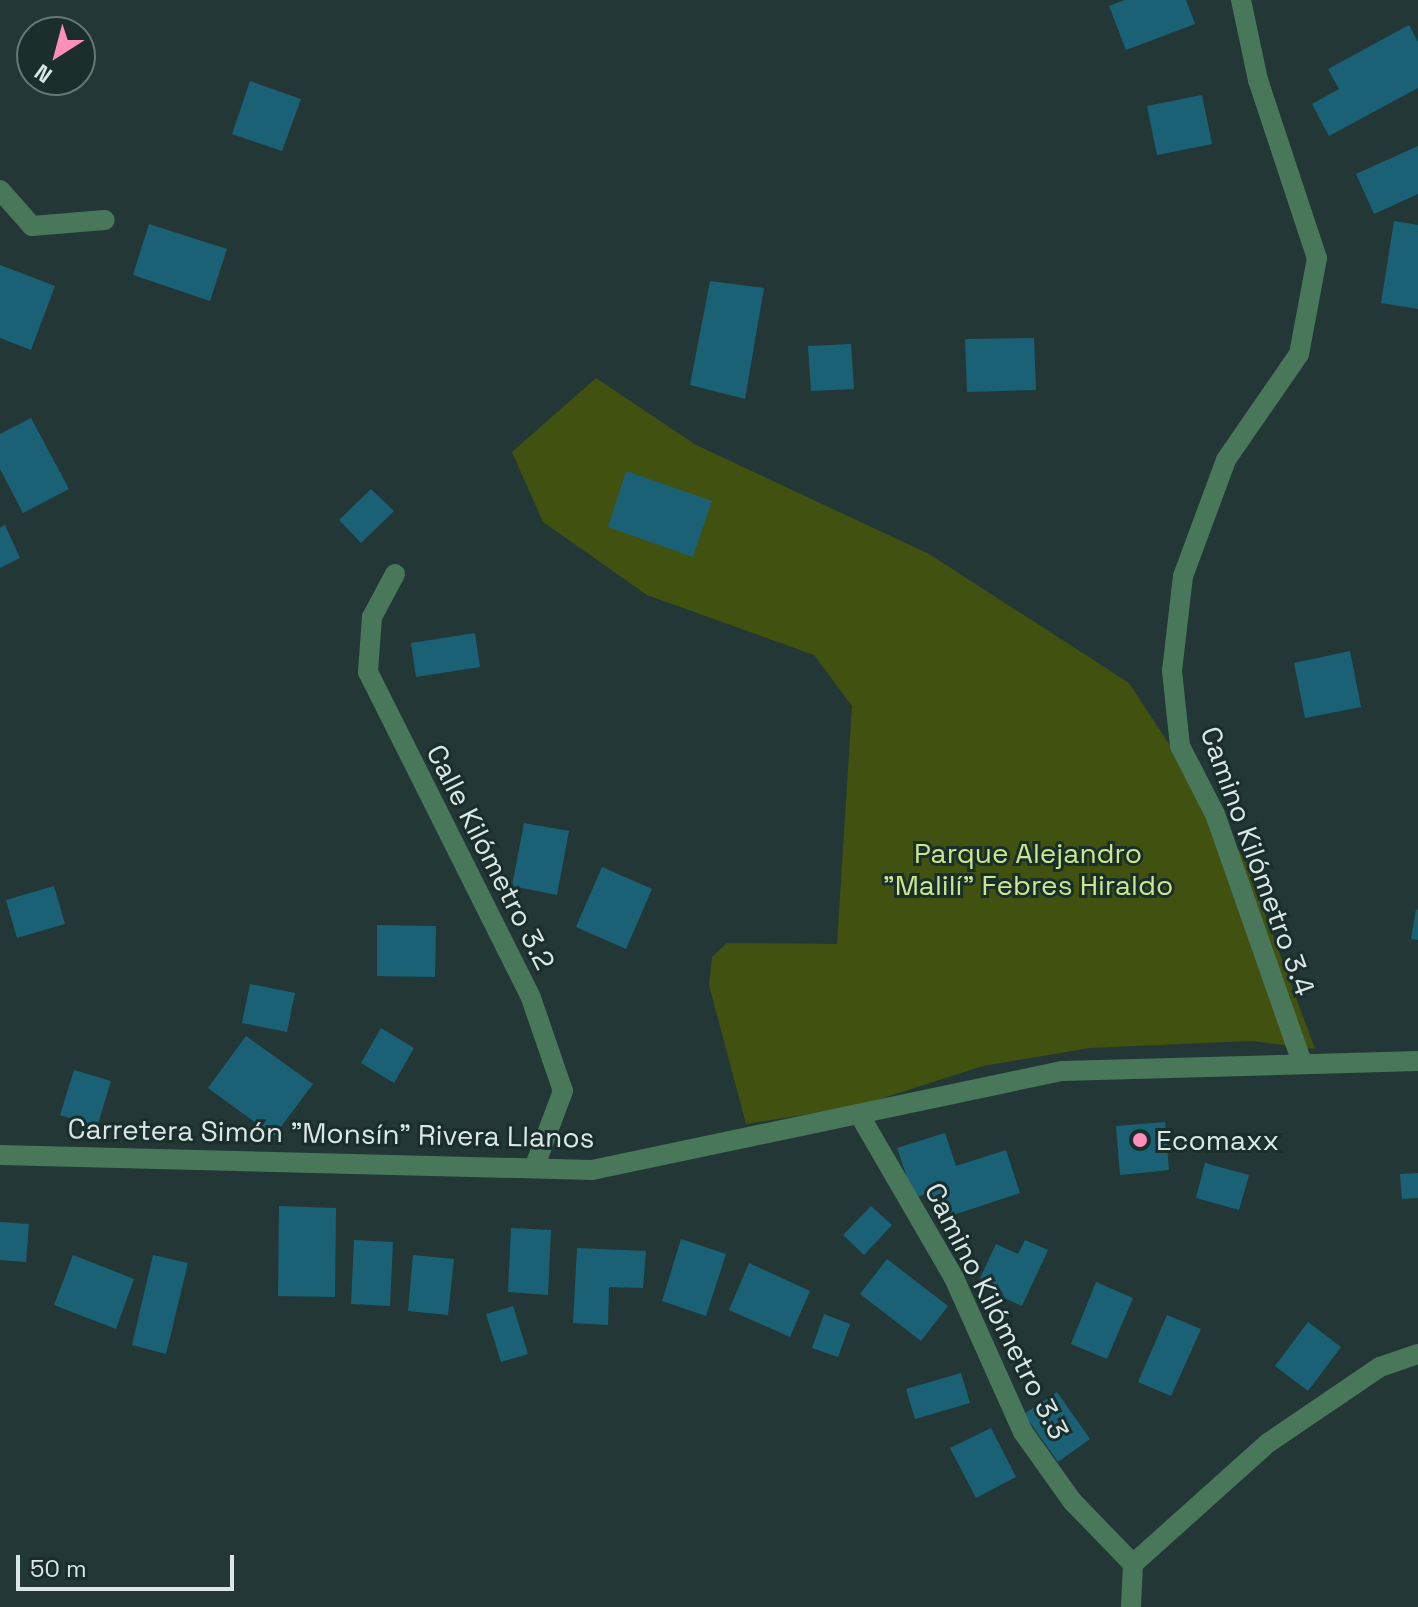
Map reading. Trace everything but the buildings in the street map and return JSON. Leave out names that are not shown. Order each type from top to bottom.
[{"type":"street","name":"Camino Kilómetro 3.4","points":[[1241,0],[1258,80],[1317,258],[1299,354],[1226,460],[1183,576],[1172,671],[1180,746],[1215,814],[1302,1062]]},
{"type":"street","points":[[0,190],[32,226],[105,220]]},
{"type":"street","name":"Calle Kilómetro 3.2","points":[[395,574],[372,617],[368,672],[531,998],[563,1091],[534,1168]]},
{"type":"street","name":"Carretera Simón \"Monsín\" Rivera Llanos","points":[[0,1155],[592,1170],[1062,1071],[1418,1061]]},
{"type":"street","name":"Camino Kilómetro 3.3","points":[[859,1114],[954,1278],[1023,1432],[1072,1501],[1133,1564]]},
{"type":"street","points":[[1131,1607],[1133,1564],[1268,1443],[1380,1367],[1418,1354]]},
{"type":"green space","name":"Parque Alejandro \"Malilí\" Febres Hiraldo","points":[[596,378],[696,445],[929,554],[1129,683],[1245,860],[1315,1049],[1252,1041],[1089,1048],[983,1066],[858,1106],[746,1124],[709,985],[712,957],[727,943],[837,944],[852,706],[814,655],[647,595],[543,522],[512,452]]},
{"type":"place","name":"Ecomaxx","points":[[1140,1140]]}]
